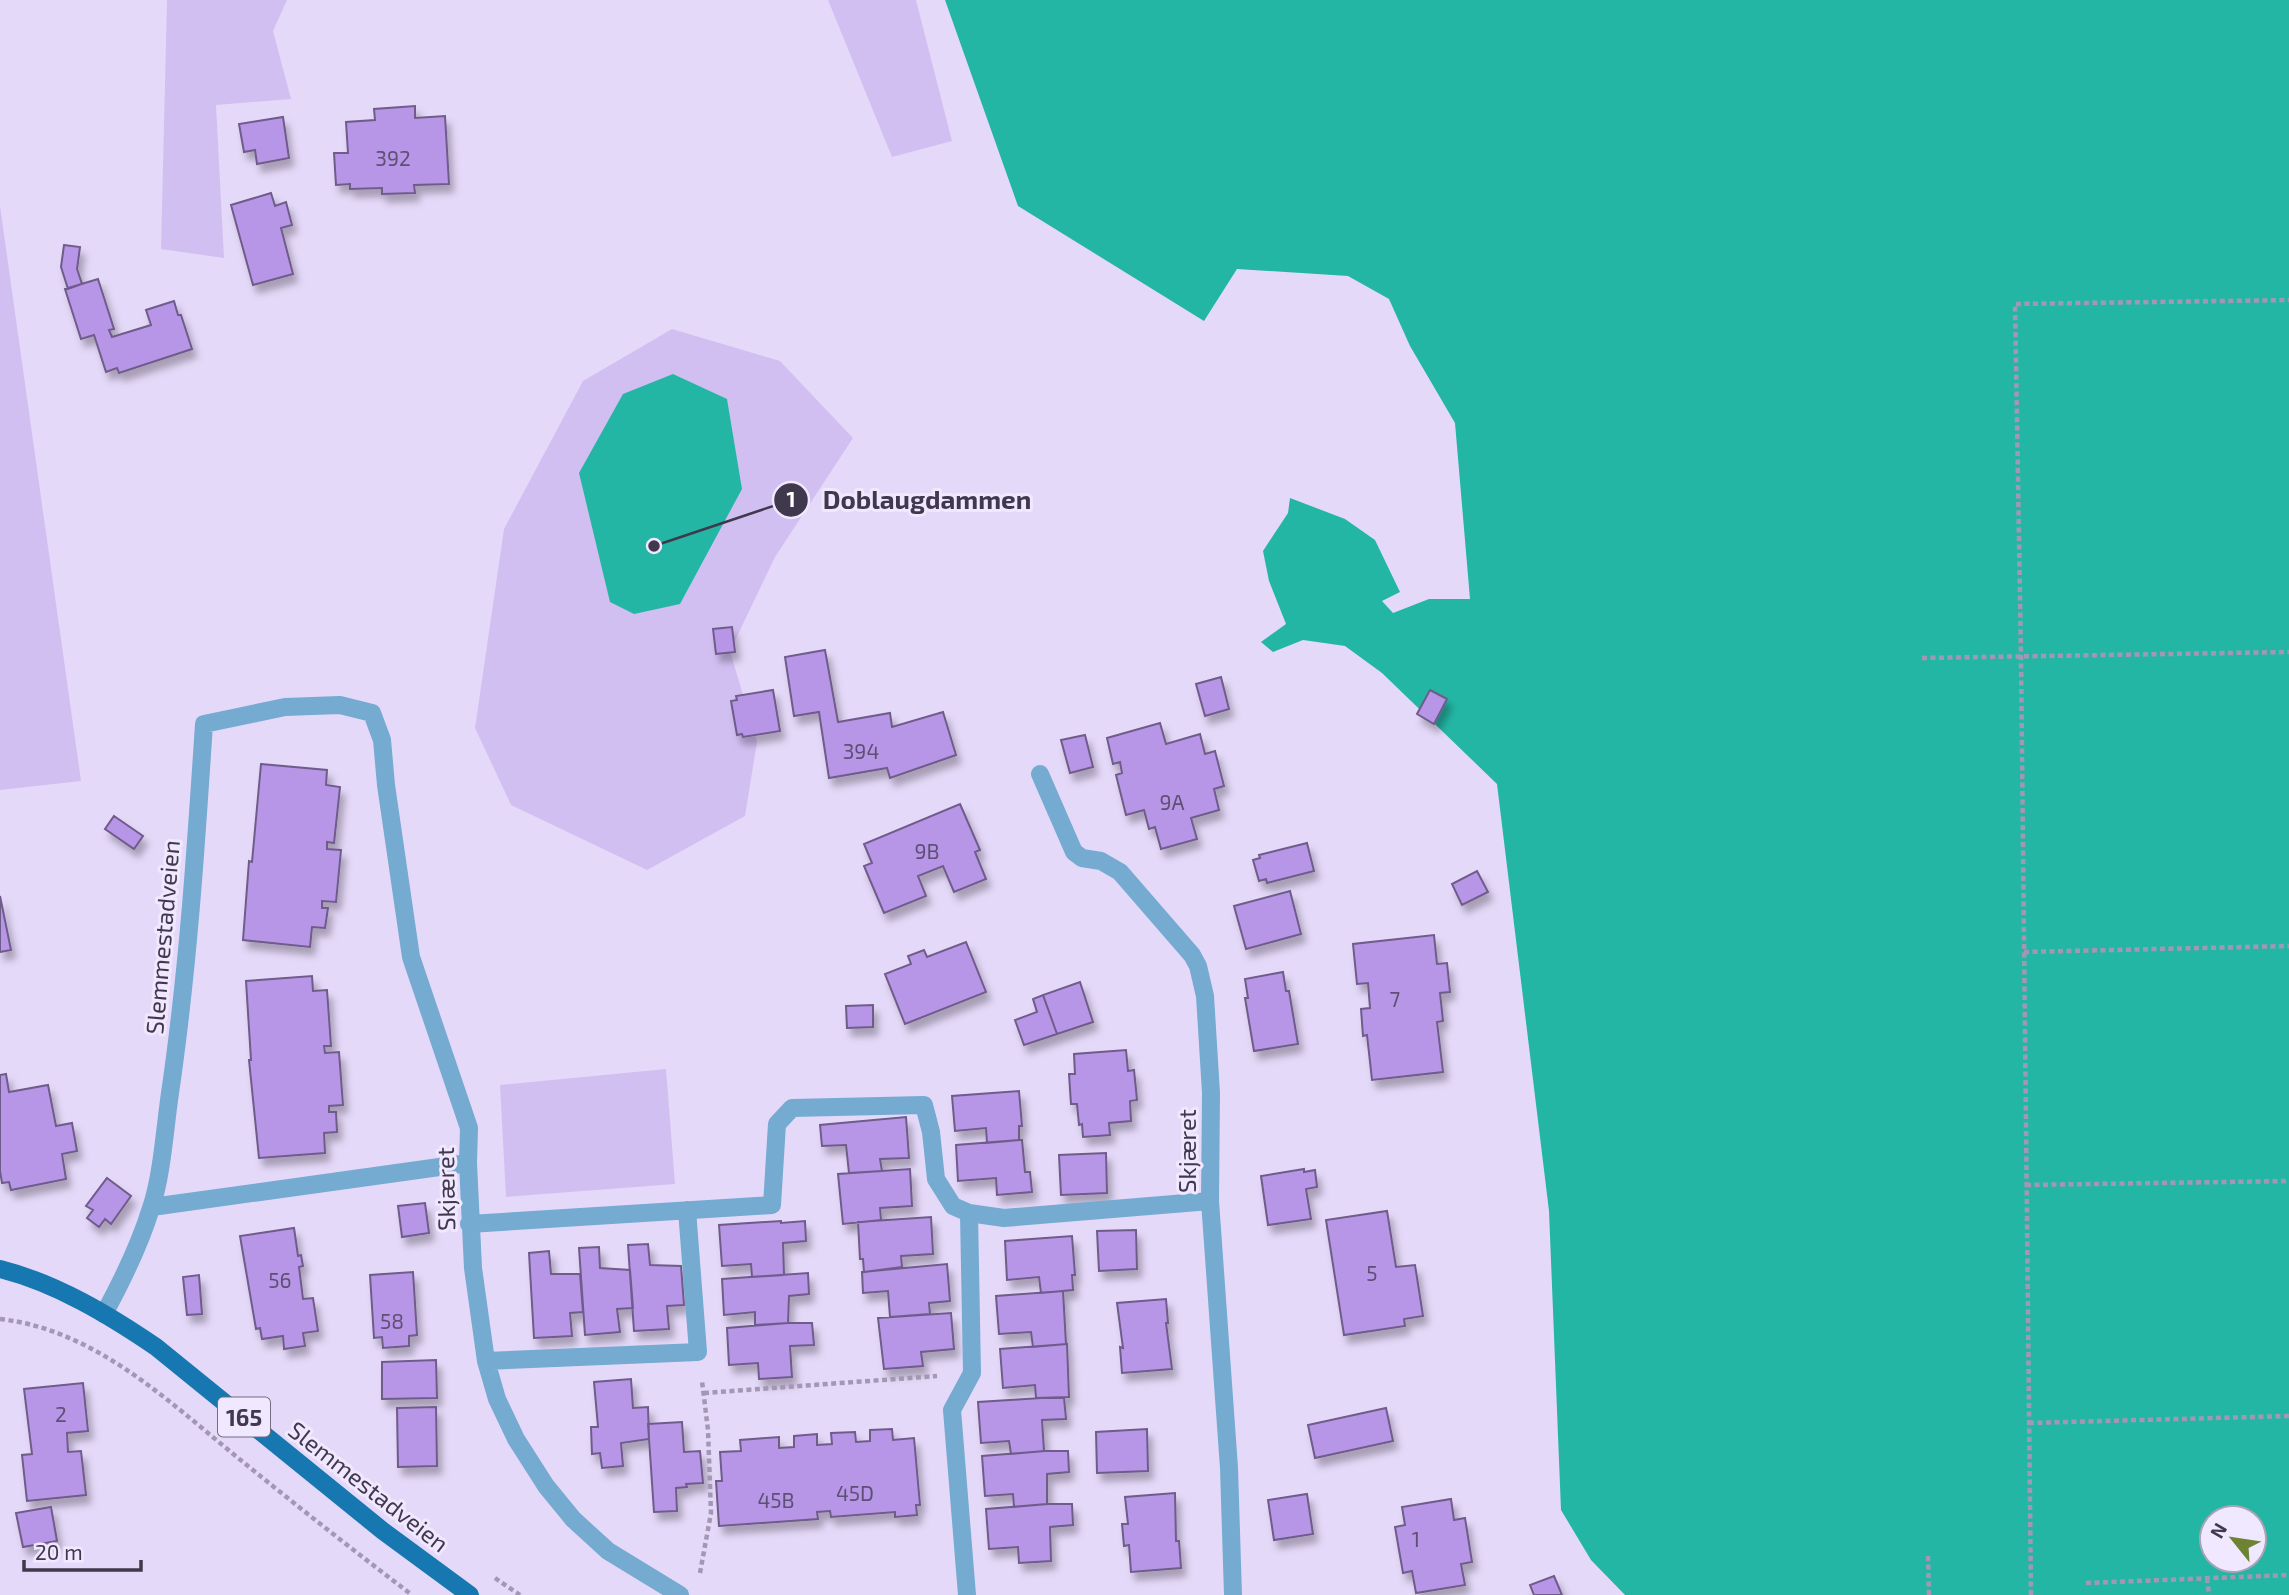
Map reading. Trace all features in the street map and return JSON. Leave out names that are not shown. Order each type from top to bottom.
[{"type":"main road","name":"Slemmestadveien","points":[[0,1269],[63,1292],[104,1314],[173,1359],[383,1531],[470,1595]]},
{"type":"street","name":"Slemmestadveien","points":[[104,1314],[118,1289],[152,1207],[183,1003],[204,724],[285,707],[340,705],[372,713]]},
{"type":"street","name":"Skjæret","points":[[372,713],[382,740],[411,957],[469,1128],[472,1268],[486,1361],[497,1399],[516,1440],[546,1486],[573,1519],[617,1557],[680,1595]]},
{"type":"street","name":"Skjæret","points":[[1040,774],[1074,852],[1082,858],[1101,861],[1120,872],[1192,955],[1198,966],[1205,996],[1211,1093],[1210,1201],[1229,1468],[1233,1595]]},
{"type":"street","points":[[470,1224],[772,1205],[777,1124],[792,1108],[924,1105],[931,1132],[936,1179],[953,1206],[969,1213],[1004,1217],[1210,1201]]},
{"type":"street","points":[[152,1207],[468,1163]]},
{"type":"street","points":[[486,1361],[698,1352],[687,1210]]},
{"type":"street","points":[[967,1595],[952,1410],[972,1373],[969,1213]]},
{"type":"path","points":[[2031,1595],[2015,304],[2289,300]]},
{"type":"path","points":[[1922,658],[2289,652]]},
{"type":"path","points":[[2024,953],[2289,946]]},
{"type":"path","points":[[2026,1185],[2289,1181]]},
{"type":"path","points":[[0,1319],[30,1323],[68,1336],[126,1370],[412,1595]]},
{"type":"path","points":[[698,1352],[709,1430],[711,1513],[699,1581]]},
{"type":"path","points":[[704,1393],[972,1373]]},
{"type":"path","points":[[2029,1423],[2289,1416]]},
{"type":"path","points":[[1928,1556],[1929,1595]]},
{"type":"path","points":[[2086,1583],[2289,1575]]},
{"type":"path","points":[[2207,1578],[2208,1595]]},
{"type":"shaded area","points":[[167,0],[287,0],[273,31],[291,99],[216,105],[224,258],[161,249]]},
{"type":"shaded area","points":[[828,0],[916,0],[952,141],[892,157]]},
{"type":"shaded area","points":[[945,0],[2289,0],[2289,1595],[1625,1595],[1591,1560],[1561,1510],[1549,1211],[1497,784],[1382,673],[1345,646],[1303,640],[1273,652],[1261,642],[1286,624],[1269,581],[1263,551],[1288,513],[1290,498],[1345,519],[1375,540],[1400,592],[1382,601],[1393,613],[1429,599],[1470,599],[1455,423],[1410,346],[1389,299],[1348,276],[1237,269],[1204,321],[1018,206]]},
{"type":"shaded area","points":[[0,206],[81,781],[0,790]]},
{"type":"shaded area","points":[[672,329],[780,361],[853,438],[775,557],[730,651],[757,742],[745,816],[647,870],[511,805],[475,728],[504,529],[583,381]]},
{"type":"shaded area","points":[[673,374],[727,399],[742,489],[680,604],[634,614],[610,602],[579,473],[623,394]]},
{"type":"shaded area","points":[[666,1069],[675,1184],[506,1197],[500,1085]]},
{"type":"building","points":[[415,106],[415,118],[445,116],[449,184],[414,185],[415,193],[382,194],[382,188],[350,189],[350,184],[336,185],[334,153],[348,153],[346,122],[375,120],[374,109]]},
{"type":"building","points":[[283,117],[289,158],[257,164],[255,150],[244,152],[239,124]]},
{"type":"building","points":[[271,193],[275,206],[286,202],[292,225],[281,228],[293,274],[253,285],[231,205]]},
{"type":"building","points":[[64,245],[80,247],[77,269],[82,284],[68,289],[61,267]]},
{"type":"building","points":[[98,279],[114,329],[109,330],[112,337],[151,325],[146,310],[174,301],[192,349],[119,373],[117,368],[106,372],[94,335],[81,339],[65,289]]},
{"type":"building","points":[[732,627],[735,652],[716,654],[713,629]]},
{"type":"building","points":[[825,650],[838,722],[890,713],[892,727],[943,712],[956,755],[890,778],[887,768],[829,778],[819,712],[794,716],[785,657]]},
{"type":"building","points":[[1221,677],[1229,709],[1205,716],[1196,684]]},
{"type":"building","points":[[773,690],[780,731],[743,737],[742,734],[737,735],[731,701],[737,700],[736,696]]},
{"type":"building","points":[[1430,690],[1447,699],[1434,724],[1417,714]]},
{"type":"building","points":[[1160,723],[1166,744],[1200,734],[1205,754],[1215,751],[1224,786],[1214,789],[1219,810],[1191,818],[1197,839],[1161,849],[1155,827],[1149,829],[1144,810],[1126,815],[1116,775],[1122,773],[1120,762],[1113,764],[1107,738]]},
{"type":"building","points":[[1085,735],[1093,767],[1070,773],[1061,740]]},
{"type":"building","points":[[261,764],[327,770],[326,785],[340,787],[334,843],[327,842],[327,849],[341,850],[336,902],[322,901],[322,908],[328,908],[325,928],[312,927],[310,947],[243,940]]},
{"type":"building","points":[[960,804],[980,850],[975,852],[986,879],[954,892],[943,866],[918,876],[926,896],[884,913],[864,866],[872,863],[864,844]]},
{"type":"building","points":[[114,816],[143,836],[134,849],[105,829]]},
{"type":"building","points":[[1307,843],[1314,871],[1267,883],[1266,879],[1259,881],[1253,860],[1260,858],[1259,855]]},
{"type":"building","points":[[1477,871],[1488,892],[1462,905],[1452,884]]},
{"type":"building","points":[[1290,891],[1301,934],[1246,949],[1234,906]]},
{"type":"building","points":[[0,896],[11,950],[0,952]]},
{"type":"building","points":[[1434,935],[1437,964],[1447,963],[1450,992],[1440,993],[1443,1021],[1437,1022],[1443,1072],[1372,1080],[1367,1035],[1363,1036],[1361,1009],[1370,1008],[1368,983],[1357,984],[1353,944]]},
{"type":"building","points":[[966,942],[986,992],[905,1024],[885,974],[911,964],[908,956],[924,950],[927,957]]},
{"type":"building","points":[[1283,972],[1298,1044],[1254,1051],[1245,998],[1248,998],[1245,979]]},
{"type":"building","points":[[312,976],[313,991],[327,990],[331,1046],[324,1046],[325,1053],[339,1052],[343,1105],[329,1106],[329,1112],[336,1112],[337,1132],[324,1133],[325,1153],[259,1158],[249,1060],[246,981]]},
{"type":"building","points":[[1080,982],[1093,1022],[1057,1034],[1043,995]]},
{"type":"building","points":[[1043,995],[1057,1034],[1024,1045],[1015,1020],[1037,1012],[1033,999]]},
{"type":"building","points":[[873,1005],[873,1027],[847,1028],[846,1006]]},
{"type":"building","points":[[1126,1050],[1128,1071],[1134,1070],[1137,1100],[1130,1101],[1131,1121],[1109,1123],[1110,1135],[1083,1137],[1077,1104],[1071,1104],[1069,1074],[1075,1074],[1074,1054]]},
{"type":"building","points":[[6,1074],[9,1092],[48,1085],[56,1126],[72,1123],[77,1151],[62,1154],[66,1179],[11,1190],[9,1182],[2,1183],[0,1075]]},
{"type":"building","points":[[1019,1091],[1022,1126],[1019,1126],[1019,1140],[987,1143],[986,1128],[955,1131],[952,1096]]},
{"type":"building","points":[[906,1117],[909,1158],[880,1159],[882,1171],[849,1173],[846,1145],[822,1146],[820,1125]]},
{"type":"building","points":[[1022,1140],[1025,1172],[1030,1172],[1032,1192],[997,1195],[996,1178],[958,1181],[956,1145]]},
{"type":"building","points":[[1106,1153],[1107,1193],[1061,1195],[1059,1155]]},
{"type":"building","points":[[910,1169],[912,1206],[880,1208],[881,1220],[843,1224],[838,1174]]},
{"type":"building","points":[[1304,1169],[1304,1172],[1315,1170],[1317,1187],[1306,1189],[1311,1219],[1268,1225],[1261,1176]]},
{"type":"building","points":[[107,1178],[131,1196],[111,1224],[105,1219],[99,1227],[87,1218],[93,1210],[86,1206]]},
{"type":"building","points":[[425,1203],[429,1233],[402,1237],[398,1206]]},
{"type":"building","points":[[1387,1211],[1396,1267],[1415,1265],[1423,1316],[1404,1319],[1405,1326],[1344,1335],[1326,1220]]},
{"type":"building","points":[[931,1217],[933,1254],[901,1256],[902,1267],[864,1272],[863,1259],[860,1259],[858,1222]]},
{"type":"building","points":[[805,1221],[806,1241],[783,1243],[784,1275],[752,1277],[751,1264],[722,1266],[719,1225]]},
{"type":"building","points":[[294,1228],[298,1256],[301,1255],[303,1266],[299,1267],[303,1299],[313,1298],[318,1331],[303,1333],[305,1346],[284,1349],[283,1336],[262,1339],[260,1328],[256,1329],[240,1236]]},
{"type":"building","points":[[1136,1230],[1137,1269],[1099,1271],[1097,1231]]},
{"type":"building","points":[[1072,1236],[1075,1275],[1072,1275],[1073,1290],[1041,1293],[1039,1277],[1007,1280],[1005,1241]]},
{"type":"building","points":[[648,1244],[650,1265],[681,1266],[684,1305],[667,1306],[669,1329],[634,1331],[628,1245]]},
{"type":"building","points":[[599,1247],[600,1268],[630,1270],[633,1308],[617,1309],[620,1332],[585,1335],[579,1248]]},
{"type":"building","points":[[549,1251],[551,1274],[580,1274],[583,1312],[570,1313],[572,1336],[534,1338],[529,1253]]},
{"type":"building","points":[[947,1264],[950,1301],[929,1303],[930,1314],[890,1317],[888,1291],[863,1293],[862,1272]]},
{"type":"building","points":[[413,1272],[417,1335],[409,1336],[409,1346],[383,1348],[382,1337],[374,1338],[370,1275]]},
{"type":"building","points":[[808,1273],[809,1294],[789,1296],[788,1323],[755,1325],[755,1312],[724,1315],[722,1279]]},
{"type":"building","points":[[199,1275],[202,1314],[187,1315],[183,1277]]},
{"type":"building","points":[[1063,1291],[1066,1344],[1033,1347],[1031,1332],[999,1334],[996,1296]]},
{"type":"building","points":[[1166,1299],[1172,1369],[1122,1373],[1120,1347],[1123,1348],[1117,1303]]},
{"type":"building","points":[[951,1313],[954,1349],[921,1352],[923,1366],[884,1369],[878,1318]]},
{"type":"building","points":[[812,1323],[814,1345],[790,1346],[792,1377],[759,1379],[758,1363],[729,1365],[727,1328]]},
{"type":"building","points":[[1067,1344],[1069,1397],[1036,1398],[1035,1385],[1003,1388],[1000,1349]]},
{"type":"building","points":[[436,1360],[437,1398],[382,1399],[382,1362]]},
{"type":"building","points":[[631,1379],[633,1408],[648,1407],[649,1439],[621,1443],[623,1466],[602,1468],[600,1453],[592,1454],[591,1427],[598,1427],[594,1382]]},
{"type":"building","points":[[83,1383],[88,1431],[67,1433],[68,1452],[81,1451],[86,1495],[27,1501],[22,1455],[32,1454],[24,1389]]},
{"type":"building","points":[[1064,1398],[1066,1419],[1042,1420],[1044,1451],[1011,1454],[1009,1441],[981,1443],[978,1402]]},
{"type":"building","points":[[436,1407],[437,1466],[398,1467],[397,1408]]},
{"type":"building","points":[[1386,1408],[1393,1441],[1315,1458],[1308,1425]]},
{"type":"building","points":[[682,1422],[684,1452],[700,1451],[703,1483],[686,1484],[687,1487],[676,1488],[677,1511],[654,1512],[648,1424]]},
{"type":"building","points":[[892,1429],[893,1440],[914,1438],[920,1505],[916,1505],[917,1515],[895,1517],[895,1512],[831,1517],[830,1511],[817,1512],[818,1519],[719,1526],[716,1481],[722,1481],[720,1452],[741,1451],[740,1440],[779,1437],[779,1448],[794,1447],[794,1436],[817,1434],[817,1445],[832,1444],[831,1433],[855,1432],[856,1442],[870,1441],[870,1430]]},
{"type":"building","points":[[1147,1429],[1148,1471],[1097,1473],[1096,1432]]},
{"type":"building","points":[[1068,1451],[1069,1472],[1047,1474],[1047,1504],[1014,1507],[1013,1494],[985,1496],[982,1456]]},
{"type":"building","points":[[1175,1493],[1176,1541],[1179,1541],[1181,1568],[1131,1572],[1129,1545],[1124,1546],[1122,1524],[1128,1524],[1125,1497]]},
{"type":"building","points":[[1307,1494],[1313,1534],[1274,1540],[1268,1500]]},
{"type":"building","points":[[1451,1499],[1454,1520],[1465,1518],[1472,1562],[1461,1564],[1465,1585],[1416,1593],[1412,1571],[1403,1573],[1395,1527],[1405,1525],[1402,1507]]},
{"type":"building","points":[[1072,1504],[1073,1525],[1050,1527],[1051,1561],[1019,1563],[1018,1547],[989,1549],[986,1509]]},
{"type":"building","points":[[51,1507],[57,1541],[23,1547],[16,1513]]},
{"type":"building","points":[[1554,1576],[1562,1595],[1534,1595],[1530,1585]]},
{"type":"place","name":"Doblaugdammen","points":[[654,546]]}]
